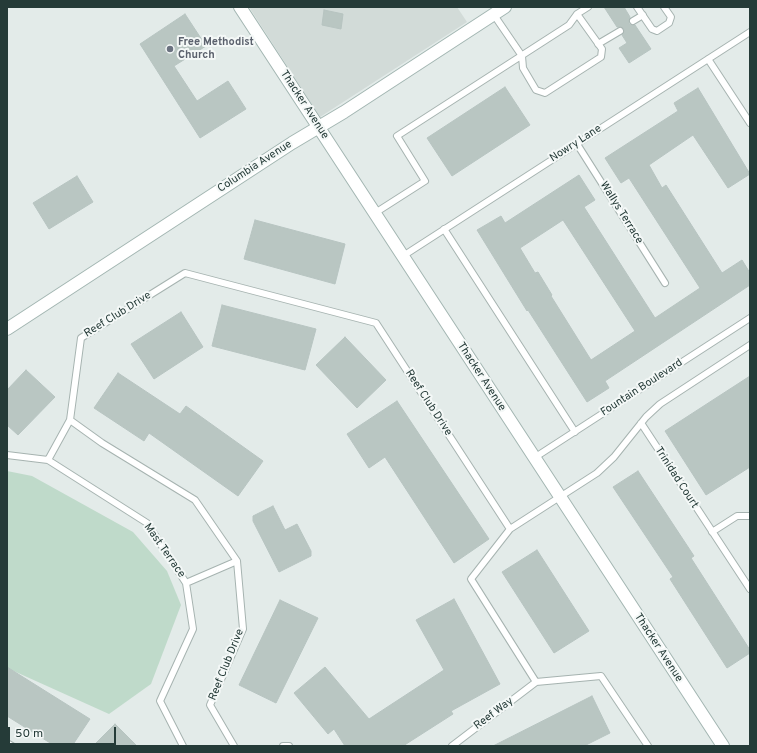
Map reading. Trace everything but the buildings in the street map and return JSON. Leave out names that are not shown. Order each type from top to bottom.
[{"type":"street","name":"Thacker Avenue","points":[[240,7],[560,497],[719,745]]},
{"type":"street","name":"Columbia Avenue","points":[[7,329],[292,143],[318,128],[505,7]]},
{"type":"lane","points":[[375,213],[425,181],[397,136],[569,25],[577,14],[588,7]]},
{"type":"lane","points":[[637,7],[652,29],[657,31],[670,23],[671,17],[664,7]]},
{"type":"lane","points":[[494,14],[522,56],[523,68],[536,90],[545,93],[601,57],[602,49],[577,14]]},
{"type":"lane","points":[[633,22],[643,15]]},
{"type":"lane","points":[[598,44],[620,31]]},
{"type":"lane","name":"Nowry Lane","points":[[403,256],[750,32]]},
{"type":"lane","points":[[708,59],[750,123]]},
{"type":"lane","name":"Wallys Terrace","points":[[576,144],[665,283]]},
{"type":"lane","points":[[444,229],[575,432]]},
{"type":"lane","name":"Reef Club Drive","points":[[234,746],[210,705],[244,629],[237,561],[195,500],[102,443],[70,420],[81,338],[186,273],[376,323],[510,529]]},
{"type":"lane","name":"Fountain Boulevard","points":[[534,458],[750,318]]},
{"type":"lane","points":[[648,746],[601,676],[536,682],[471,579],[510,529],[603,468],[641,423],[660,404],[750,345]]},
{"type":"lane","points":[[48,460],[70,420]]},
{"type":"lane","name":"Trinidad Court","points":[[641,423],[750,589]]},
{"type":"lane","name":"Mast Terrace","points":[[7,455],[48,460],[147,523],[186,583],[192,629],[160,701],[183,746]]},
{"type":"lane","points":[[712,532],[737,516],[750,516]]},
{"type":"lane","points":[[186,583],[237,561]]},
{"type":"lane","name":"Reef Way","points":[[452,746],[536,682]]},
{"type":"lane","points":[[7,743],[12,746]]},
{"type":"lane","points":[[282,746],[288,746]]},
{"type":"shaded area","points":[[249,7],[457,7],[467,22],[320,117]]},
{"type":"green space","points":[[7,471],[32,476],[133,532],[167,571],[181,605],[151,684],[109,714],[7,668]]},
{"type":"place","name":"Free Methodist Church","points":[[170,49]]}]
